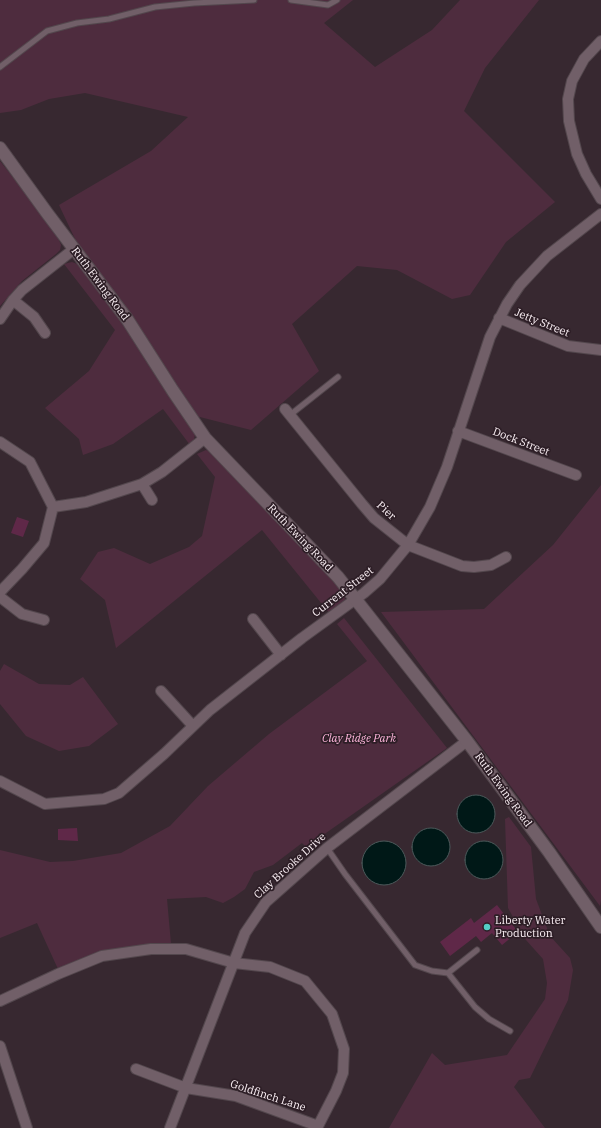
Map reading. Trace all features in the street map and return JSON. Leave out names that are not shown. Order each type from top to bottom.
[{"type":"street","points":[[601,41],[588,54],[578,70],[572,81],[568,99],[569,121],[577,154],[586,174],[601,199]]},
{"type":"street","name":"Ruth Ewing Road","points":[[0,148],[127,319],[205,438],[330,569],[356,599],[468,741],[549,852],[601,927]]},
{"type":"street","name":"Current Street","points":[[0,781],[45,804],[104,799],[119,793],[164,754],[210,710],[380,579],[408,545],[430,507],[439,487],[490,337],[498,318],[520,285],[536,267],[547,256],[601,214]]},
{"type":"street","points":[[0,320],[12,300],[22,290],[74,249]]},
{"type":"street","points":[[12,300],[34,317],[45,333]]},
{"type":"street","name":"Jetty Street","points":[[498,318],[568,346],[601,350]]},
{"type":"street","name":"Pier","points":[[287,412],[366,509],[388,530],[408,545],[462,566],[474,567],[491,565],[506,556]]},
{"type":"street","name":"Dock Street","points":[[458,431],[576,476]]},
{"type":"street","points":[[53,507],[86,502],[142,484],[162,472],[205,438]]},
{"type":"street","points":[[0,442],[30,462],[53,507],[44,543],[0,592]]},
{"type":"street","points":[[142,484],[152,500]]},
{"type":"street","points":[[0,597],[22,614],[44,620]]},
{"type":"street","points":[[253,619],[281,655]]},
{"type":"street","points":[[161,691],[193,726]]},
{"type":"street","name":"Clay Brooke Drive","points":[[170,1128],[246,933],[266,902],[327,848],[468,741]]},
{"type":"street","points":[[0,1001],[58,974],[102,956],[151,949],[186,949],[234,963],[270,967],[305,981],[332,1014],[344,1049],[343,1073],[336,1091],[317,1127]]},
{"type":"street","points":[[0,1046],[26,1128]]},
{"type":"street","name":"Goldfinch Lane","points":[[136,1069],[186,1088],[236,1096],[317,1127]]},
{"type":"lane","points":[[0,66],[47,31],[77,23],[109,19],[155,7],[194,3],[254,0]]},
{"type":"lane","points":[[290,0],[328,5],[338,0]]},
{"type":"lane","points":[[287,412],[338,377]]},
{"type":"lane","points":[[327,848],[345,874],[415,965],[432,972],[448,973],[477,950]]},
{"type":"lane","points":[[448,973],[475,1006],[489,1019],[510,1031]]},
{"type":"green space","points":[[0,0],[353,0],[324,23],[375,67],[432,30],[460,0],[539,0],[485,68],[464,111],[555,202],[506,242],[470,295],[452,299],[397,270],[357,266],[292,324],[319,371],[251,430],[196,416],[77,243],[59,205],[151,151],[188,117],[85,93],[49,99],[21,110],[0,113]]},
{"type":"green space","points":[[0,161],[34,204],[61,245],[60,250],[56,254],[22,281],[0,306]]},
{"type":"green space","points":[[72,262],[77,264],[82,269],[111,307],[193,430],[195,435],[190,445],[163,409],[113,444],[83,455],[79,439],[45,408],[89,371],[115,330],[64,264]]},
{"type":"green space","points":[[206,450],[211,452],[341,587],[345,600],[330,614],[262,530],[116,648],[105,600],[80,579],[98,552],[114,548],[150,564],[189,547],[202,536],[215,477],[197,454]]},
{"type":"green space","points":[[601,485],[600,906],[381,612],[484,609],[553,545]]},
{"type":"green space","name":"Clay Ridge Park","points":[[344,618],[447,748],[306,847],[302,843],[273,865],[254,872],[245,889],[223,903],[206,897],[167,899],[171,944],[155,944],[103,952],[58,969],[37,923],[0,938],[0,850],[50,862],[73,861],[121,853],[170,826],[208,786],[269,734],[367,661],[337,624]]},
{"type":"green space","points":[[4,664],[39,684],[70,685],[83,677],[118,724],[89,746],[59,751],[26,736],[0,704],[0,671]]},
{"type":"green space","points":[[509,817],[531,847],[536,899],[550,936],[570,958],[573,970],[568,1000],[530,1078],[519,1080],[514,1087],[545,1128],[389,1128],[432,1053],[445,1065],[507,1055],[545,999],[547,983],[543,959],[526,940],[508,908],[505,819]]},
{"type":"shaded area","points":[[476,795],[489,801],[495,814],[489,827],[476,833],[463,827],[457,814],[463,801]]},
{"type":"shaded area","points":[[431,828],[444,834],[450,847],[444,860],[431,866],[418,860],[412,847],[418,834]]},
{"type":"shaded area","points":[[384,841],[396,845],[402,851],[406,863],[402,875],[396,881],[384,885],[372,881],[366,875],[362,863],[366,851],[372,845]]},
{"type":"shaded area","points":[[484,841],[497,847],[503,860],[497,873],[484,879],[471,873],[465,860],[471,847]]},
{"type":"building","points":[[17,517],[29,521],[23,537],[11,533]]},
{"type":"building","points":[[77,828],[78,841],[58,840],[58,829]]},
{"type":"building","name":"Liberty Water Production","points":[[497,905],[518,932],[502,945],[492,933],[481,942],[476,936],[450,956],[440,942],[471,918],[474,923]]},
{"type":"place","name":"Liberty Water Production","points":[[487,927]]}]
